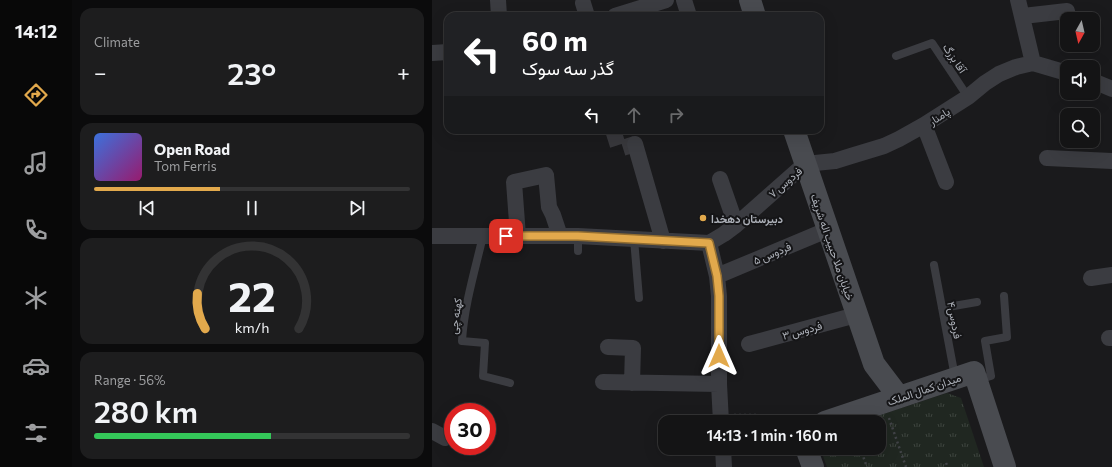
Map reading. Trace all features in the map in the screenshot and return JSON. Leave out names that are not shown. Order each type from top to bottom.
[{"type":"main road","points":[[750,0],[754,12]]},
{"type":"main road","name":"خیابان ملا حبیب اله شریف","points":[[795,134],[874,364],[899,397]]},
{"type":"main road","name":"خیابان ملا حبیب اله شریف","points":[[873,406],[874,364]]},
{"type":"main road","name":"میدان کمال الملک","points":[[846,415],[974,372],[1005,467]]},
{"type":"main road","points":[[809,455],[813,467]]},
{"type":"street","points":[[498,0],[499,12]]},
{"type":"street","points":[[637,12],[666,0]]},
{"type":"street","points":[[684,0],[688,12]]},
{"type":"street","points":[[1018,0],[1033,63],[1060,71]]},
{"type":"street","points":[[1023,16],[1067,11]]},
{"type":"street","points":[[432,53],[444,52]]},
{"type":"street","name":"پامنار","points":[[805,164],[835,161],[878,148],[899,139],[968,97],[993,78],[1016,67],[1033,63]]},
{"type":"street","points":[[1100,84],[1112,89]]},
{"type":"street","points":[[924,125],[946,182]]},
{"type":"street","points":[[635,144],[662,241]]},
{"type":"street","points":[[1047,158],[1112,161]]},
{"type":"street","name":"فردوس ۷","points":[[709,243],[736,225],[805,164]]},
{"type":"street","points":[[518,236],[514,182],[546,175],[548,207],[554,215],[560,236]]},
{"type":"street","points":[[720,179],[736,225]]},
{"type":"street","name":"فردوس ۵","points":[[717,276],[827,230]]},
{"type":"street","points":[[432,236],[560,236],[578,244],[634,239],[709,243],[717,276],[719,296],[719,384],[721,415]]},
{"type":"street","points":[[1091,278],[1112,275]]},
{"type":"street","name":"فردوس ۳","points":[[749,344],[856,315]]},
{"type":"street","points":[[608,347],[633,348],[632,383]]},
{"type":"street","points":[[603,382],[719,384]]},
{"type":"street","points":[[723,455],[724,467]]},
{"type":"lane","name":"آقا بزرگ","points":[[896,56],[932,43],[968,97]]},
{"type":"lane","name":"کهنه چی","points":[[483,236],[466,311],[462,341],[486,343],[483,376],[510,382]]},
{"type":"lane","points":[[634,239],[639,298]]},
{"type":"lane","name":"فردوس۴","points":[[934,265],[955,378]]},
{"type":"lane","points":[[976,380],[991,376],[985,341],[1007,337],[1004,296]]},
{"type":"lane","points":[[942,308],[977,302]]},
{"type":"path","points":[[863,455],[867,467]]},
{"type":"path","points":[[946,463],[948,467]]},
{"type":"green space","points":[[947,393],[961,398],[984,467],[827,467],[823,455],[886,455],[886,415],[880,415]]},
{"type":"tunnel","points":[[614,134],[619,149],[635,144]]},
{"type":"place","name":"دبیرستان دهخدا","points":[[703,218]]},
{"type":"route","points":[[506,236],[578,236],[709,243],[717,276],[719,296],[719,356]]}]
